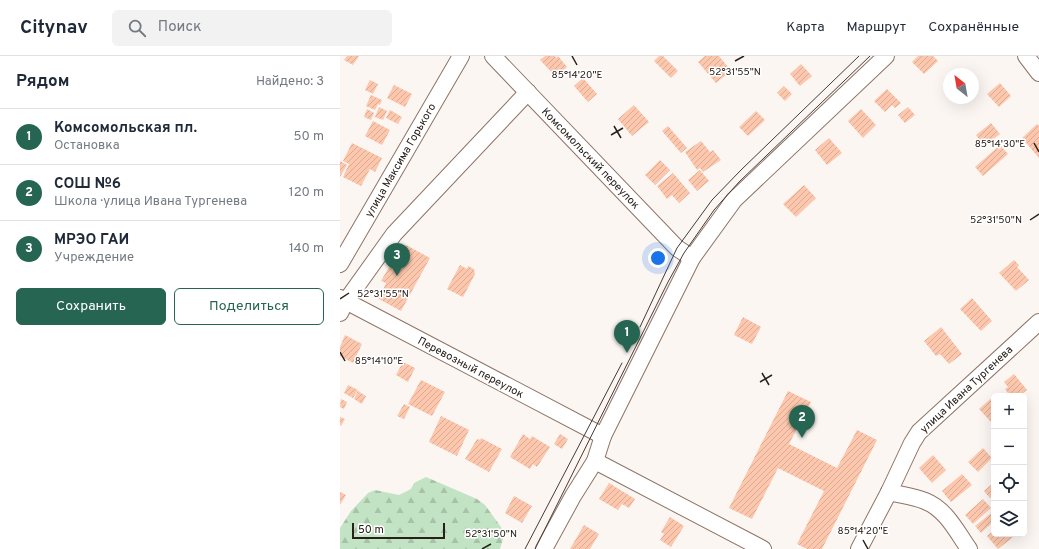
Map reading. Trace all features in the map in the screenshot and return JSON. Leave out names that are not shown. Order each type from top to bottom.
[{"type":"street","name":"улица Максима Горького","points":[[340,264],[461,56]]},
{"type":"street","name":"Комсомольский переулок","points":[[493,56],[677,248],[692,258]]},
{"type":"street","points":[[544,549],[573,496],[595,461],[603,436],[692,258],[734,200],[886,56]]},
{"type":"street","points":[[1026,56],[1039,74]]},
{"type":"street","points":[[342,304],[394,234],[528,92]]},
{"type":"street","name":"Перевозный переулок","points":[[342,304],[603,436]]},
{"type":"street","name":"улица Ивана Тургенева","points":[[859,549],[889,492],[912,443],[919,432],[1039,322]]},
{"type":"street","points":[[595,461],[763,549]]},
{"type":"street","points":[[889,492],[914,497],[927,502],[938,509],[949,520],[968,549]]},
{"type":"green space","points":[[426,477],[477,499],[485,505],[501,527],[503,539],[500,549],[340,549],[340,528],[351,511],[368,493],[375,490],[399,495],[411,489],[414,483]]},
{"type":"building","points":[[347,56],[359,56],[353,65],[344,60]]},
{"type":"building","points":[[545,56],[555,56],[556,58],[558,56],[567,67],[556,77],[540,60]]},
{"type":"building","points":[[659,56],[663,56],[678,71],[671,78],[654,61]]},
{"type":"building","points":[[705,56],[719,56],[731,71],[716,83],[698,62]]},
{"type":"building","points":[[918,56],[933,56],[938,61],[924,74],[912,62]]},
{"type":"building","points":[[801,64],[812,76],[800,86],[790,74]]},
{"type":"building","points":[[583,78],[597,94],[588,102],[574,86]]},
{"type":"building","points":[[370,80],[378,84],[373,94],[365,90]]},
{"type":"building","points":[[1000,83],[1011,96],[999,107],[987,94]]},
{"type":"building","points":[[394,85],[412,94],[405,107],[387,98]]},
{"type":"building","points":[[784,86],[792,94],[785,101],[777,93]]},
{"type":"building","points":[[887,89],[901,103],[895,108],[892,105],[885,112],[874,101]]},
{"type":"building","points":[[371,95],[382,100],[380,105],[378,104],[375,110],[366,106]]},
{"type":"building","points":[[634,105],[649,122],[632,136],[618,119]]},
{"type":"building","points":[[379,107],[387,111],[383,120],[375,117]]},
{"type":"building","points":[[908,107],[915,115],[905,123],[898,115]]},
{"type":"building","points":[[367,109],[374,113],[371,120],[364,117]]},
{"type":"building","points":[[861,109],[876,125],[863,138],[848,121]]},
{"type":"building","points":[[390,110],[402,117],[398,124],[386,118]]},
{"type":"building","points":[[756,111],[765,120],[748,136],[739,127]]},
{"type":"building","points":[[373,121],[390,130],[382,145],[365,136]]},
{"type":"building","points":[[991,123],[1000,134],[984,146],[976,135]]},
{"type":"building","points":[[1037,124],[1039,126],[1039,158],[1022,138]]},
{"type":"building","points":[[668,126],[687,148],[681,153],[662,131]]},
{"type":"building","points":[[829,138],[842,153],[827,165],[815,150]]},
{"type":"building","points":[[701,141],[710,152],[713,150],[721,160],[703,172],[700,168],[697,170],[685,152]]},
{"type":"building","points":[[352,143],[382,158],[375,172],[370,169],[361,186],[343,177],[349,164],[343,161]]},
{"type":"building","points":[[1000,145],[1008,154],[983,176],[975,167]]},
{"type":"building","points":[[660,160],[670,170],[655,185],[645,175]]},
{"type":"building","points":[[340,161],[347,165],[340,177]]},
{"type":"building","points":[[700,170],[709,181],[697,191],[688,180]]},
{"type":"building","points":[[673,173],[690,193],[679,203],[672,195],[667,199],[657,186]]},
{"type":"building","points":[[804,185],[816,198],[796,217],[783,204]]},
{"type":"building","points":[[406,245],[430,258],[401,311],[379,299],[386,283],[381,281],[392,262],[396,264]]},
{"type":"building","points":[[1014,260],[1019,265],[1017,267],[1029,280],[1016,291],[999,273]]},
{"type":"building","points":[[460,265],[467,269],[468,266],[474,269],[475,274],[463,297],[447,289]]},
{"type":"building","points":[[972,298],[992,321],[981,331],[960,309]]},
{"type":"building","points":[[743,317],[761,327],[752,344],[734,335]]},
{"type":"building","points":[[941,327],[962,354],[949,364],[940,354],[936,356],[924,341]]},
{"type":"building","points":[[345,335],[362,344],[353,363],[340,356],[340,347]]},
{"type":"building","points":[[403,362],[415,368],[408,382],[396,375]]},
{"type":"building","points":[[1014,374],[1027,390],[1023,393],[1008,393],[1005,389],[1008,387],[1004,382]]},
{"type":"building","points":[[421,380],[445,392],[432,416],[408,404]]},
{"type":"building","points":[[348,385],[358,390],[353,398],[344,393]]},
{"type":"building","points":[[358,391],[366,396],[362,404],[354,399]]},
{"type":"building","points":[[788,391],[811,402],[789,444],[837,468],[857,430],[877,440],[822,549],[807,549],[797,544],[824,491],[778,468],[752,519],[729,508]]},
{"type":"building","points":[[341,399],[347,402],[344,409],[340,407]]},
{"type":"building","points":[[991,399],[991,422],[979,409]]},
{"type":"building","points":[[404,404],[410,407],[404,419],[397,416]]},
{"type":"building","points":[[441,416],[469,430],[457,456],[429,442]]},
{"type":"building","points":[[340,417],[345,419],[341,426],[340,425]]},
{"type":"building","points":[[523,434],[530,439],[532,436],[550,447],[537,467],[533,464],[530,469],[510,457]]},
{"type":"building","points":[[560,434],[568,439],[562,449],[554,444]]},
{"type":"building","points":[[481,438],[502,449],[489,472],[465,459],[477,439],[480,440]]},
{"type":"building","points":[[983,448],[991,457],[991,459],[978,472],[968,462]]},
{"type":"building","points":[[933,455],[946,470],[932,483],[919,468]]},
{"type":"building","points":[[962,474],[972,485],[951,502],[942,491]]},
{"type":"building","points":[[609,483],[635,499],[629,508],[622,504],[618,510],[599,499]]},
{"type":"building","points":[[991,485],[991,497],[990,498],[984,491]]},
{"type":"building","points":[[340,492],[346,495],[340,505]]},
{"type":"building","points":[[514,496],[532,506],[522,523],[505,513]]},
{"type":"building","points":[[983,499],[991,508],[973,524],[965,515]]},
{"type":"building","points":[[991,513],[991,524],[981,533],[975,526]]},
{"type":"building","points":[[670,517],[684,526],[671,547],[660,540],[664,534],[661,532]]},
{"type":"building","points":[[584,525],[599,534],[590,549],[570,549]]},
{"type":"building","points":[[991,533],[991,537],[1013,537],[998,549],[987,536]]},
{"type":"tram line","points":[[640,327],[677,248],[712,200],[859,56]]},
{"type":"tram line","points":[[535,549],[668,282],[684,253],[714,210],[739,182],[870,56]]},
{"type":"tram line","points":[[525,549],[622,363]]},
{"type":"place","name":"МРЭО ГАИ","points":[[397,276]]},
{"type":"place","name":"Комсомольская пл.","points":[[627,353]]},
{"type":"place","name":"СОШ №6","points":[[802,438]]}]
